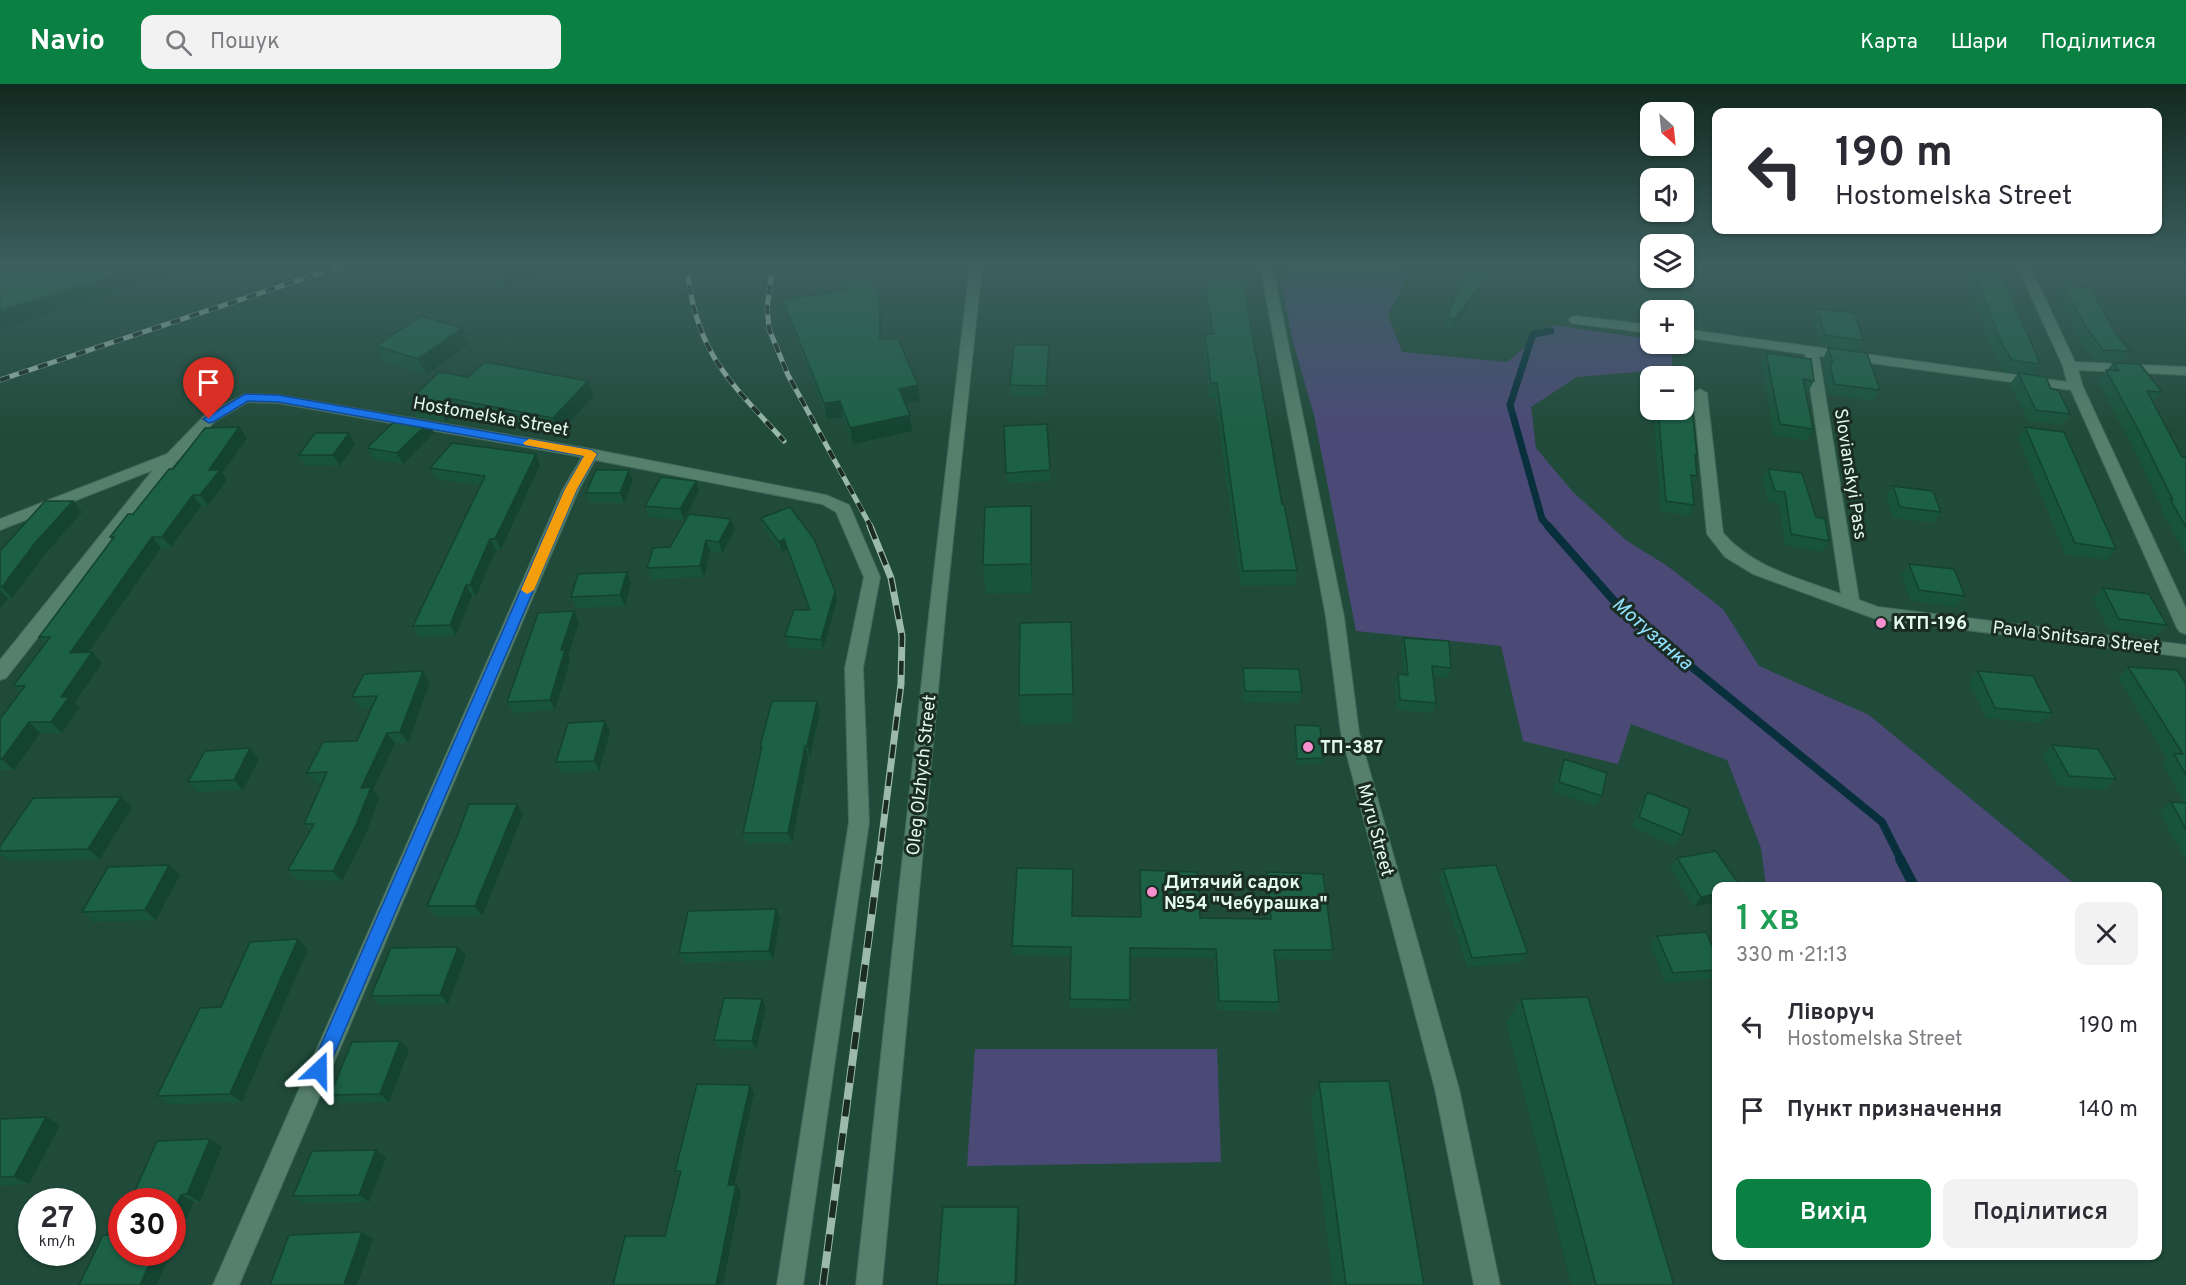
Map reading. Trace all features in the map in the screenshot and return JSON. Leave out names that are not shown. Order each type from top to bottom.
[{"type":"street","name":"Oleg Olzhych Street","points":[[868,1285],[970,321]]},
{"type":"street","name":"Myru Street","points":[[1277,321],[1335,617],[1350,733],[1447,1089],[1487,1285]]},
{"type":"street","points":[[1585,321],[1640,328]]},
{"type":"street","points":[[2049,321],[2070,366],[2076,387],[2186,628]]},
{"type":"street","points":[[1694,334],[2076,387]]},
{"type":"street","name":"Slovianskyi Pass","points":[[1811,350],[1851,605]]},
{"type":"street","points":[[2070,366],[2186,372]]},
{"type":"street","name":"Pavla Snitsara Street","points":[[1700,393],[1715,534],[1731,553],[1759,570],[1876,613],[2186,651]]},
{"type":"street","name":"Hostomelska Street","points":[[0,525],[172,457],[209,419],[245,398],[278,399],[591,454],[826,501],[843,509],[872,578],[854,668],[859,822],[790,1285]]},
{"type":"street","points":[[226,1285],[571,489],[591,454]]},
{"type":"street","points":[[0,673],[172,457]]},
{"type":"shaded area","points":[[1289,321],[1390,321],[1402,352],[1507,362],[1552,325],[1640,338],[1640,354],[1672,354],[1672,366],[1640,366],[1640,372],[1577,377],[1531,407],[1536,448],[1573,492],[1627,541],[1666,565],[1723,609],[1759,666],[1869,715],[2072,882],[1765,882],[1761,848],[1727,760],[1631,724],[1618,764],[1523,741],[1501,646],[1356,631],[1314,415]]},
{"type":"shaded area","points":[[975,1049],[1217,1049],[1221,1162],[967,1166]]},
{"type":"building","points":[[413,321],[438,321],[462,328],[418,359],[376,346]]},
{"type":"building","points":[[791,321],[880,321],[880,339],[898,339],[918,385],[899,389],[910,415],[850,428],[840,401],[824,403]]},
{"type":"building","points":[[1211,321],[1250,321],[1282,504],[1284,504],[1297,570],[1243,571],[1217,383],[1211,383],[1205,334],[1213,334]]},
{"type":"building","points":[[1821,321],[1857,321],[1863,340],[1825,335]]},
{"type":"building","points":[[1993,321],[2022,321],[2040,364],[2012,360],[2004,349]]},
{"type":"building","points":[[2082,321],[2109,321],[2130,351],[2103,350]]},
{"type":"building","points":[[1014,345],[1049,345],[1046,386],[1010,385]]},
{"type":"building","points":[[1828,348],[1867,353],[1880,390],[1834,384],[1830,362],[1833,362]]},
{"type":"building","points":[[1766,353],[1811,359],[1814,381],[1803,379],[1813,429],[1780,424]]},
{"type":"building","points":[[485,362],[588,381],[553,418],[447,398],[438,406],[409,401],[439,372],[468,377]]},
{"type":"building","points":[[2113,363],[2140,364],[2162,392],[2147,391],[2182,457],[2186,457],[2186,527],[2106,370],[2119,371]]},
{"type":"building","points":[[2018,373],[2046,377],[2051,389],[2058,390],[2070,414],[2036,410]]},
{"type":"building","points":[[399,417],[429,422],[397,453],[367,448]]},
{"type":"building","points":[[1659,420],[1693,420],[1697,456],[1695,455],[1697,476],[1691,475],[1694,505],[1666,501]]},
{"type":"building","points":[[1047,424],[1050,470],[1006,473],[1004,426]]},
{"type":"building","points":[[239,427],[209,470],[220,470],[200,495],[193,495],[162,537],[152,537],[70,653],[92,652],[61,697],[69,697],[51,722],[29,722],[0,759],[0,719],[25,686],[13,686],[50,637],[39,637],[114,537],[110,537],[128,514],[133,514],[169,469],[173,469],[205,428]]},
{"type":"building","points":[[2025,427],[2064,432],[2116,549],[2075,543]]},
{"type":"building","points":[[315,433],[349,433],[333,455],[299,455]]},
{"type":"building","points":[[452,443],[536,454],[495,539],[490,539],[470,585],[466,585],[450,625],[413,626],[485,476],[430,468]]},
{"type":"building","points":[[1768,469],[1802,473],[1816,517],[1825,519],[1829,541],[1791,534],[1785,492],[1775,491]]},
{"type":"building","points":[[596,470],[629,470],[620,493],[586,493]]},
{"type":"building","points":[[661,477],[696,481],[680,509],[645,506]]},
{"type":"building","points":[[1893,486],[1933,491],[1941,512],[1900,507]]},
{"type":"building","points":[[45,501],[73,501],[0,587],[0,551]]},
{"type":"building","points":[[1031,506],[1031,564],[983,565],[985,507]]},
{"type":"building","points":[[790,507],[814,539],[835,591],[821,640],[785,636],[794,610],[810,610],[784,539],[779,542],[761,518]]},
{"type":"building","points":[[689,514],[731,519],[719,542],[706,540],[700,566],[647,568],[653,548],[670,547]]},
{"type":"building","points":[[1909,564],[1954,569],[1965,596],[1919,590]]},
{"type":"building","points":[[627,572],[620,595],[571,597],[578,574]]},
{"type":"building","points":[[2103,588],[2149,594],[2167,625],[2119,619]]},
{"type":"building","points":[[574,611],[561,650],[565,650],[550,700],[507,702],[538,613]]},
{"type":"building","points":[[1071,622],[1073,694],[1019,695],[1020,623]]},
{"type":"building","points":[[1404,638],[1449,641],[1451,668],[1432,666],[1436,703],[1400,700],[1398,674],[1408,675]]},
{"type":"building","points":[[2128,667],[2177,670],[2186,684],[2186,775],[2174,754],[2183,754]]},
{"type":"building","points":[[1243,668],[1299,669],[1302,692],[1245,691]]},
{"type":"building","points":[[423,671],[400,732],[387,733],[361,788],[371,787],[356,825],[333,871],[288,870],[314,824],[304,824],[327,772],[307,773],[323,742],[357,741],[377,696],[352,697],[364,674]]},
{"type":"building","points":[[1978,671],[2033,676],[2052,713],[1995,708]]},
{"type":"building","points":[[772,701],[817,701],[807,746],[805,746],[788,833],[743,833],[762,746],[760,746]]},
{"type":"building","points":[[605,721],[594,761],[556,762],[568,723]]},
{"type":"building","name":"ТП-387","points":[[1295,725],[1320,726],[1323,758],[1297,759]]},
{"type":"building","points":[[2052,745],[2098,749],[2116,779],[2069,776]]},
{"type":"building","points":[[250,748],[234,780],[188,782],[205,751]]},
{"type":"building","points":[[1564,759],[1607,773],[1602,796],[1559,782]]},
{"type":"building","points":[[1647,792],[1690,809],[1682,835],[1639,817]]},
{"type":"building","points":[[121,797],[88,849],[0,851],[0,846],[33,798]]},
{"type":"building","points":[[2171,802],[2186,803],[2186,829]]},
{"type":"building","points":[[469,804],[517,804],[475,906],[427,906],[458,834]]},
{"type":"building","points":[[1716,851],[1737,882],[1712,882],[1712,895],[1701,897],[1677,858]]},
{"type":"building","points":[[169,865],[145,910],[82,912],[108,867]]},
{"type":"building","points":[[1496,865],[1528,953],[1472,958],[1443,869]]},
{"type":"building","points":[[1017,868],[1073,869],[1072,916],[1141,917],[1140,870],[1197,872],[1200,918],[1271,919],[1267,872],[1323,874],[1333,950],[1274,950],[1279,1002],[1219,1001],[1216,949],[1130,948],[1130,1000],[1070,999],[1071,947],[1012,946]]},
{"type":"building","points":[[776,909],[769,951],[679,953],[688,911]]},
{"type":"building","points":[[1706,932],[1712,945],[1712,970],[1673,973],[1657,936]]},
{"type":"building","points":[[298,939],[230,1094],[157,1096],[200,1008],[221,1007],[250,942]]},
{"type":"building","points":[[458,947],[440,995],[371,996],[391,948]]},
{"type":"building","points":[[1588,997],[1674,1285],[1596,1285],[1521,999]]},
{"type":"building","points":[[724,998],[762,999],[752,1041],[714,1040]]},
{"type":"building","points":[[400,1041],[380,1094],[330,1095],[352,1042]]},
{"type":"building","points":[[1389,1081],[1424,1285],[1346,1285],[1319,1082]]},
{"type":"building","points":[[697,1084],[750,1085],[728,1185],[736,1185],[716,1285],[613,1285],[625,1236],[665,1236],[681,1171],[675,1171]]},
{"type":"building","points":[[46,1117],[14,1177],[0,1177],[0,1119]]},
{"type":"building","points":[[210,1139],[187,1194],[186,1188],[136,1188],[157,1141]]},
{"type":"building","points":[[376,1150],[359,1195],[293,1196],[312,1151]]},
{"type":"building","points":[[943,1207],[1018,1207],[1015,1285],[937,1285]]},
{"type":"building","points":[[362,1232],[344,1285],[270,1285],[289,1235]]},
{"type":"building","points":[[103,1235],[108,1235],[108,1266],[149,1266],[140,1285],[79,1285],[88,1266],[96,1266],[96,1250]]},
{"type":"waterway","name":"Мотузянка","points":[[1549,527],[1542,519],[1510,405],[1533,334],[1551,331]]},
{"type":"waterway","name":"Мотузянка","points":[[1548,526],[1623,611],[1882,822],[1901,860]]},
{"type":"waterway","name":"Мотузянка","points":[[1900,859],[1912,882]]},
{"type":"railway","points":[[0,380],[176,321]]},
{"type":"railway","points":[[697,321],[706,343],[731,382],[784,441]]},
{"type":"railway","points":[[768,321],[769,329],[788,375],[871,527]]},
{"type":"railway","points":[[870,526],[891,578],[902,636],[901,684],[879,860]]},
{"type":"railway","points":[[823,1285],[879,859]]},
{"type":"slow traffic","points":[[527,590],[571,489],[591,454],[529,443]]},
{"type":"place","name":"КТП-196","points":[[1881,623]]},
{"type":"place","name":"ТП-387","points":[[1308,747]]},
{"type":"place","name":"Дитячий садок №54 \"Чебурашка\"","points":[[1152,892]]},
{"type":"route","points":[[209,419],[245,398],[278,399],[591,454],[571,489],[319,1070]]}]
